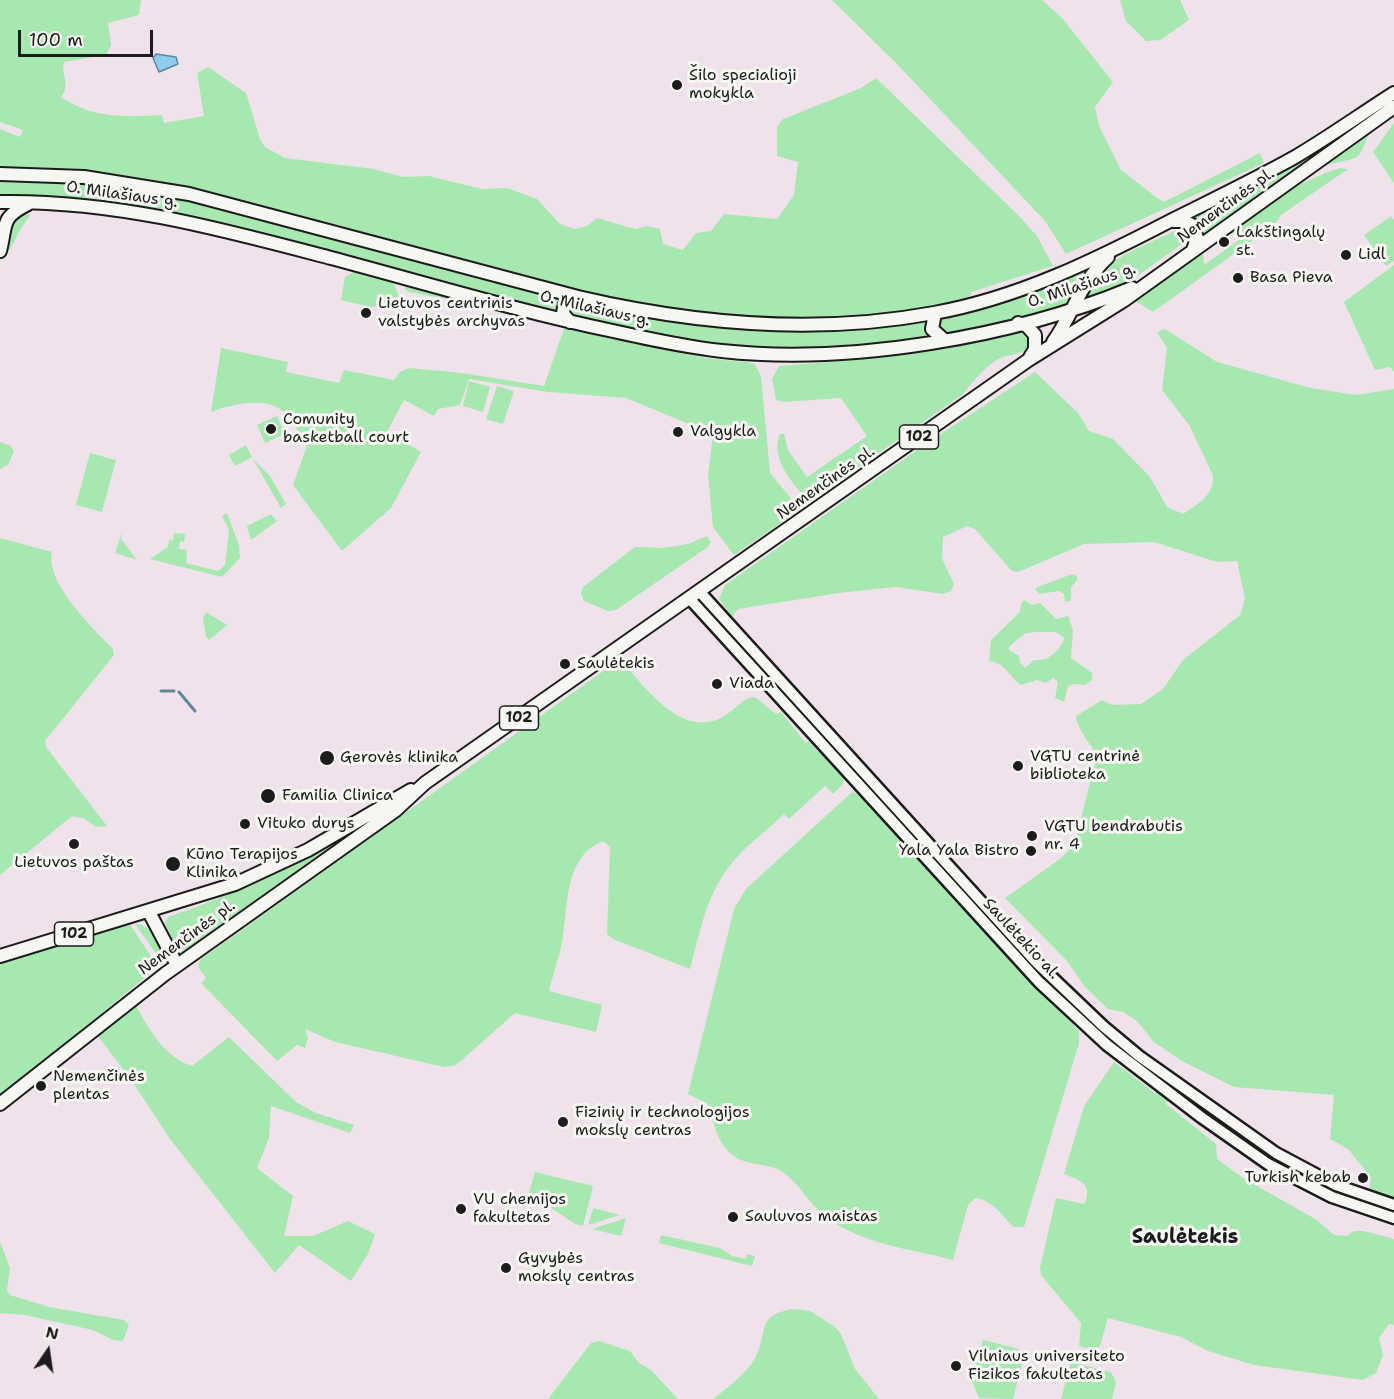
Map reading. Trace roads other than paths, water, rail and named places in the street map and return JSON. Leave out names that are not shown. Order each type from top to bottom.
[{"type":"main road","name":"Nemenčinės pl.","points":[[1114,251],[1296,156],[1394,93]]},
{"type":"main road","name":"Nemenčinės pl.","points":[[0,1104],[177,965],[396,810],[426,783],[1028,361],[1150,281],[1394,107]]},
{"type":"main road","name":"O. Milašiaus g.","points":[[0,174],[84,177],[189,194],[578,297],[672,316],[739,322],[846,323],[936,313],[1016,291],[1114,251]]},
{"type":"main road","name":"O. Milašiaus g.","points":[[0,202],[98,206],[188,221],[570,322],[675,344],[744,353],[826,353],[944,340],[1074,309],[1150,281]]},
{"type":"main road","points":[[0,251],[1,233],[8,217],[32,203]]},
{"type":"main road","points":[[1170,222],[1184,221],[1192,225],[1197,238],[1193,250]]},
{"type":"main road","name":"102","points":[[1051,346],[1074,309],[1084,283],[1114,251]]},
{"type":"main road","points":[[570,322],[563,314],[564,306],[570,299],[578,297]]},
{"type":"main road","points":[[936,313],[932,329],[944,340]]},
{"type":"main road","points":[[1018,323],[1026,326],[1035,335],[1035,349],[1028,361]]},
{"type":"main road","name":"Saulėtekio al.","points":[[694,595],[1037,963],[1102,1026],[1139,1056],[1276,1153],[1336,1185],[1394,1205]]},
{"type":"main road","name":"Saulėtekio al.","points":[[694,595],[1039,982],[1107,1046],[1268,1164],[1332,1197],[1394,1218]]},
{"type":"main road","name":"Nemenčinės pl.","points":[[0,956],[235,884],[308,850],[389,801],[426,783]]},
{"type":"main road","points":[[148,912],[177,965]]},
{"type":"water","points":[[156,54],[176,57],[178,64],[159,72],[153,58]]},
{"type":"waterway","points":[[161,691],[174,691]]},
{"type":"waterway","points":[[179,692],[195,711]]},
{"type":"place","name":"Šilo specialioji mokykla","points":[[677,85]]},
{"type":"place","name":"Lakštingalų st.","points":[[1224,242]]},
{"type":"place","name":"Lidl","points":[[1346,255]]},
{"type":"place","name":"Basa Pieva","points":[[1238,278]]},
{"type":"place","name":"Lietuvos centrinis valstybės archyvas","points":[[366,313]]},
{"type":"place","name":"Comunity basketball court","points":[[271,429]]},
{"type":"place","name":"Valgykla","points":[[678,432]]},
{"type":"place","name":"Saulėtekis","points":[[565,664]]},
{"type":"place","name":"Viada","points":[[717,684]]},
{"type":"place","name":"Gerovės klinika","points":[[327,758]]},
{"type":"place","name":"VGTU centrinė biblioteka","points":[[1018,766]]},
{"type":"place","name":"Familia Clinica","points":[[268,796]]},
{"type":"place","name":"Vituko durys","points":[[245,824]]},
{"type":"place","name":"VGTU bendrabutis nr. 4","points":[[1032,836]]},
{"type":"place","name":"Lietuvos paštas","points":[[74,844]]},
{"type":"place","name":"Yala Yala Bistro","points":[[1031,851]]},
{"type":"place","name":"Kūno Terapijos Klinika","points":[[173,864]]},
{"type":"place","name":"Nemenčinės plentas","points":[[41,1086]]},
{"type":"place","name":"Fizinių ir technologijos mokslų centras","points":[[563,1122]]},
{"type":"place","name":"Turkish kebab","points":[[1363,1178]]},
{"type":"place","name":"VU chemijos fakultetas","points":[[461,1209]]},
{"type":"place","name":"Sauluvos maistas","points":[[733,1217]]},
{"type":"place","name":"Gyvybės mokslų centras","points":[[506,1268]]},
{"type":"place","name":"Vilniaus universiteto Fizikos fakultetas","points":[[956,1366]]},
{"type":"district","name":"Saulėtekis","points":[[1185,1238]]}]
